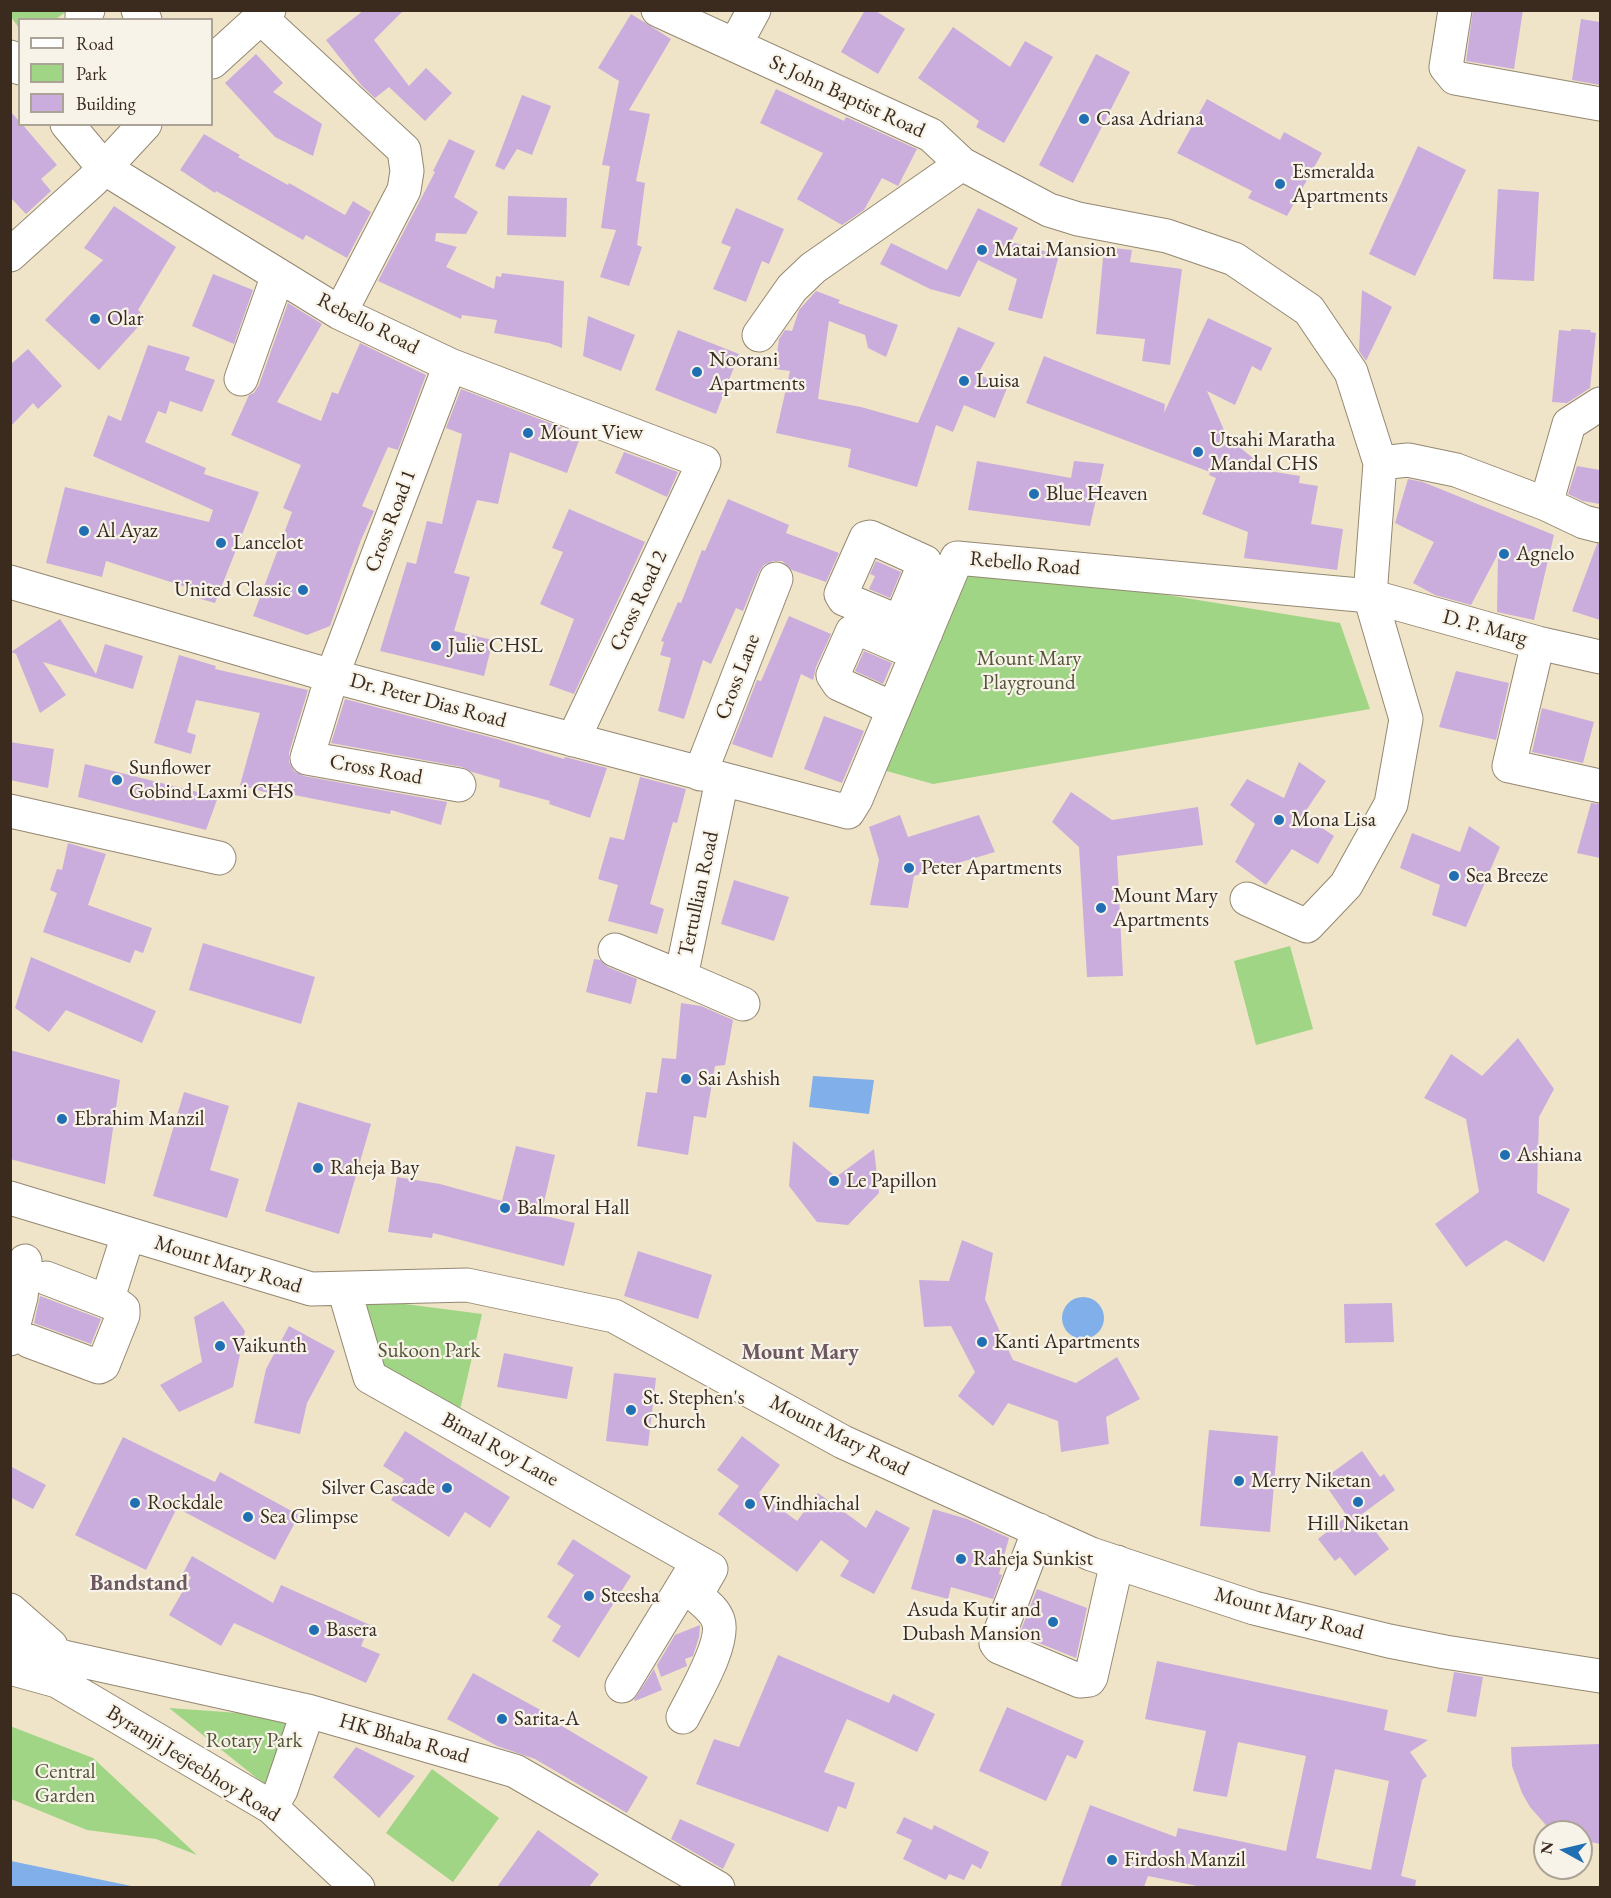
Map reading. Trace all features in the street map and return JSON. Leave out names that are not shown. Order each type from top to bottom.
[{"type":"street","points":[[735,45],[754,10]]},
{"type":"street","points":[[1455,10],[1446,67],[1455,78],[1600,104]]},
{"type":"street","name":"St John Baptist Road","points":[[660,11],[931,135],[963,164],[1049,210],[1078,219],[1167,236],[1234,259],[1309,310],[1351,372],[1380,463],[1370,596]]},
{"type":"street","points":[[213,61],[265,14],[404,150],[407,171],[404,190],[340,313]]},
{"type":"street","name":"Rebello Road","points":[[69,126],[104,168],[340,313],[450,365],[704,462]]},
{"type":"street","points":[[10,255],[104,168],[143,126]]},
{"type":"street","points":[[759,335],[792,288],[813,268],[963,164]]},
{"type":"street","points":[[241,379],[278,274]]},
{"type":"street","name":"Cross Road 1","points":[[332,676],[450,365]]},
{"type":"street","points":[[1546,504],[1569,424],[1600,404]]},
{"type":"street","points":[[1380,463],[1408,460],[1456,470],[1546,504],[1584,522],[1600,526]]},
{"type":"street","name":"Cross Road 2","points":[[573,740],[704,462]]},
{"type":"street","name":"Rebello Road","points":[[848,813],[856,799],[911,639],[957,558],[1370,596]]},
{"type":"street","name":"Cross Lane","points":[[711,777],[776,579]]},
{"type":"street","name":"Dr. Peter Dias Road","points":[[10,582],[332,676],[848,813]]},
{"type":"street","points":[[1247,899],[1307,927],[1346,885],[1390,804],[1406,719],[1370,596]]},
{"type":"street","name":"D. P. Marg","points":[[1370,596],[1538,643],[1600,657]]},
{"type":"street","points":[[887,706],[839,684],[833,675],[852,632],[862,630],[911,639]]},
{"type":"street","points":[[1538,643],[1509,766],[1600,786]]},
{"type":"street","name":"Cross Road","points":[[332,676],[307,758],[459,785]]},
{"type":"street","name":"Tertullian Road","points":[[711,777],[681,977],[743,1004]]},
{"type":"street","points":[[10,811],[219,858]]},
{"type":"street","points":[[615,950],[681,977]]},
{"type":"street","name":"Mount Mary Road","points":[[10,1198],[311,1290],[467,1285],[614,1316],[843,1442],[1091,1554],[1254,1608],[1389,1641],[1600,1676]]},
{"type":"street","points":[[107,1301],[128,1235]]},
{"type":"street","points":[[30,1263],[123,1309],[123,1315],[103,1365],[99,1367],[17,1345],[21,1298],[30,1263]]},
{"type":"street","name":"Bimal Roy Lane","points":[[344,1288],[370,1377],[697,1578],[719,1621],[720,1638],[683,1717]]},
{"type":"street","points":[[17,1345],[97,1389]]},
{"type":"street","points":[[1038,1530],[996,1643],[999,1647],[1080,1681],[1089,1680],[1091,1677],[1117,1562]]},
{"type":"street","points":[[622,1686],[697,1578]]},
{"type":"street","points":[[10,1610],[60,1669]]},
{"type":"street","name":"Byramji Jeejeebhoy Road","points":[[10,1639],[60,1669],[271,1807],[358,1887]]},
{"type":"street","name":"Byramji Jeejeebhoy Road","points":[[10,1668],[60,1669]]},
{"type":"street","name":"HK Bhaba Road","points":[[60,1669],[308,1711],[515,1771],[718,1887]]},
{"type":"street","points":[[271,1807],[281,1790],[308,1711]]},
{"type":"green space","points":[[10,11],[67,11],[57,18],[18,18],[18,27],[11,17]]},
{"type":"green space","name":"Mount Mary Playground","points":[[969,563],[1340,623],[1370,709],[933,784],[883,770]]},
{"type":"green space","points":[[1290,946],[1313,1029],[1256,1045],[1234,961]]},
{"type":"green space","name":"Sukoon Park","points":[[359,1298],[482,1314],[459,1414],[381,1375]]},
{"type":"green space","name":"Rotary Park","points":[[169,1708],[294,1717],[268,1787]]},
{"type":"green space","name":"Central Garden","points":[[10,1726],[93,1758],[197,1855],[156,1839],[87,1830],[11,1799]]},
{"type":"green space","points":[[432,1769],[499,1818],[453,1882],[386,1833]]},
{"type":"water","points":[[813,1076],[874,1080],[869,1114],[809,1107]]},
{"type":"water","points":[[1083,1297],[1091,1298],[1098,1303],[1103,1310],[1103,1326],[1098,1333],[1091,1338],[1083,1339],[1075,1338],[1068,1333],[1063,1326],[1062,1318],[1063,1310],[1068,1303],[1075,1298]]},
{"type":"water","points":[[11,1861],[136,1887],[11,1887]]},
{"type":"building","points":[[364,10],[404,10],[374,40],[409,86],[426,68],[452,93],[425,121],[389,87],[375,98],[362,86],[326,40]]},
{"type":"building","points":[[865,10],[874,10],[905,29],[878,74],[841,52]]},
{"type":"building","points":[[1473,10],[1523,10],[1514,69],[1466,61]]},
{"type":"building","points":[[631,14],[671,39],[629,110],[650,114],[636,181],[645,183],[637,245],[642,247],[629,286],[600,277],[616,230],[601,228],[610,166],[602,165],[619,81],[598,68]]},
{"type":"building","points":[[1581,19],[1600,22],[1600,85],[1572,80]]},
{"type":"building","points":[[953,27],[1010,67],[1025,41],[1053,57],[1004,143],[976,127],[979,121],[918,78]]},
{"type":"building","points":[[256,54],[283,83],[273,92],[322,124],[313,156],[275,137],[225,83]]},
{"type":"building","name":"Casa Adriana","points":[[1096,54],[1130,72],[1073,183],[1039,165]]},
{"type":"building","points":[[776,89],[844,121],[846,117],[917,149],[898,186],[882,178],[864,210],[842,225],[797,199],[823,153],[760,123]]},
{"type":"building","points":[[522,95],[551,106],[532,155],[517,149],[504,170],[495,166]]},
{"type":"building","points":[[1207,99],[1280,140],[1284,132],[1322,153],[1287,216],[1248,198],[1252,191],[1177,153]]},
{"type":"building","points":[[10,111],[18,120],[18,126],[24,126],[57,165],[41,179],[51,191],[26,214],[10,197]]},
{"type":"building","points":[[204,134],[240,155],[238,157],[345,215],[353,201],[371,212],[347,258],[306,235],[303,240],[216,191],[215,193],[180,170]]},
{"type":"building","points":[[449,139],[475,151],[454,197],[478,212],[466,234],[436,233],[435,241],[457,247],[446,267],[494,289],[496,276],[501,277],[502,273],[564,281],[562,348],[549,343],[494,333],[497,320],[462,315],[461,319],[378,281],[435,172],[433,171]]},
{"type":"building","points":[[1418,146],[1466,170],[1415,276],[1369,254]]},
{"type":"building","points":[[1498,189],[1539,192],[1534,281],[1493,279]]},
{"type":"building","points":[[508,196],[567,198],[566,237],[507,235]]},
{"type":"building","points":[[114,206],[176,247],[138,310],[146,318],[99,370],[45,320],[103,260],[84,248]]},
{"type":"building","points":[[736,208],[784,229],[769,264],[762,261],[746,302],[713,289],[731,247],[721,243]]},
{"type":"building","name":"Matai Mansion","points":[[978,208],[1018,228],[1011,242],[1059,255],[1042,319],[1008,310],[1017,279],[978,260],[960,297],[930,289],[880,264],[891,243],[947,270]]},
{"type":"building","points":[[1104,247],[1132,250],[1130,262],[1182,269],[1170,365],[1142,361],[1145,339],[1096,334]]},
{"type":"building","points":[[213,274],[253,290],[234,344],[192,326]]},
{"type":"building","points":[[1362,290],[1392,307],[1366,361],[1359,351]]},
{"type":"building","points":[[816,291],[840,300],[838,303],[898,325],[886,357],[868,348],[865,335],[829,321],[818,399],[861,407],[918,423],[958,327],[995,343],[978,374],[1007,388],[995,418],[964,405],[953,432],[936,425],[917,487],[848,467],[851,449],[776,433],[790,371],[775,369],[779,339],[785,330],[792,331],[799,310]]},
{"type":"building","points":[[288,303],[322,324],[277,402],[321,421],[332,392],[338,394],[360,343],[426,375],[398,450],[388,447],[362,506],[374,511],[330,626],[307,635],[253,616],[292,512],[283,508],[301,465],[231,435],[249,395],[254,393],[259,385]]},
{"type":"building","points":[[588,316],[635,335],[621,371],[583,356]]},
{"type":"building","points":[[1208,318],[1272,348],[1261,371],[1252,366],[1235,405],[1207,391],[1227,437],[1269,471],[1300,476],[1299,483],[1318,486],[1311,524],[1343,529],[1337,570],[1244,558],[1248,532],[1202,514],[1216,478],[1209,475],[1210,472],[1026,403],[1044,356],[1165,404],[1164,413]]},
{"type":"building","points":[[1571,329],[1591,330],[1590,332],[1596,333],[1590,388],[1567,403],[1552,402],[1559,330],[1571,331]]},
{"type":"building","name":"Noorani Apartments","points":[[678,330],[739,354],[716,414],[655,390]]},
{"type":"building","points":[[148,345],[190,357],[185,370],[215,380],[202,412],[170,401],[166,414],[158,411],[145,442],[206,468],[204,474],[259,492],[215,603],[183,594],[186,587],[106,561],[102,577],[46,563],[65,487],[209,522],[213,510],[93,456],[108,415],[121,421]]},
{"type":"building","points":[[28,349],[62,386],[38,409],[33,403],[10,427],[10,365]]},
{"type":"building","points":[[461,389],[581,435],[567,473],[510,452],[498,504],[477,500],[454,573],[470,577],[454,631],[493,640],[484,676],[380,651],[407,562],[416,564],[427,521],[442,524],[462,434],[446,428]]},
{"type":"building","points":[[624,452],[678,472],[667,497],[615,473]]},
{"type":"building","name":"Blue Heaven","points":[[977,461],[1071,478],[1074,461],[1104,464],[1090,526],[968,510]]},
{"type":"building","points":[[1577,466],[1600,470],[1600,504],[1583,501],[1568,494]]},
{"type":"building","name":"Agnelo","points":[[1408,479],[1423,482],[1554,535],[1534,620],[1497,612],[1498,554],[1471,605],[1435,595],[1413,583],[1434,542],[1395,523]]},
{"type":"building","points":[[728,499],[789,525],[786,533],[839,553],[826,582],[792,570],[782,561],[773,561],[764,565],[743,611],[736,608],[711,664],[703,660],[684,719],[658,711],[671,658],[660,655],[664,642],[661,641],[678,602],[681,603],[702,550],[705,551]]},
{"type":"building","points":[[569,509],[645,542],[574,694],[549,685],[574,619],[540,604],[563,552],[552,548]]},
{"type":"building","points":[[1597,544],[1600,544],[1600,620],[1572,611]]},
{"type":"building","points":[[876,561],[901,572],[890,598],[869,589],[875,576],[870,574]]},
{"type":"building","points":[[789,616],[831,634],[816,667],[813,680],[801,674],[772,758],[732,744],[757,680],[761,681]]},
{"type":"building","points":[[60,619],[96,674],[105,644],[143,656],[133,689],[43,662],[66,695],[40,713],[16,654],[11,652]]},
{"type":"building","points":[[864,651],[892,663],[883,684],[855,671]]},
{"type":"building","points":[[179,655],[216,666],[215,669],[308,690],[289,753],[289,762],[294,771],[304,776],[447,802],[441,825],[391,810],[390,814],[279,792],[278,796],[240,785],[260,713],[196,700],[187,732],[196,735],[191,754],[154,743]]},
{"type":"building","points":[[1456,671],[1509,683],[1496,740],[1439,727]]},
{"type":"building","points":[[345,699],[564,759],[565,757],[607,768],[590,818],[549,804],[550,801],[499,787],[500,780],[462,767],[331,743]]},
{"type":"building","points":[[1542,708],[1594,722],[1583,763],[1532,752]]},
{"type":"building","points":[[824,716],[864,731],[842,783],[804,769]]},
{"type":"building","points":[[10,742],[54,749],[48,788],[10,780]]},
{"type":"building","name":"Mona Lisa","points":[[1299,762],[1326,781],[1303,815],[1334,836],[1318,864],[1292,849],[1266,885],[1235,862],[1255,824],[1230,805],[1247,779],[1284,798]]},
{"type":"building","name":"Sunflower Gobind Laxmi CHS","points":[[85,764],[218,797],[206,830],[78,797]]},
{"type":"building","points":[[640,777],[686,789],[677,823],[673,822],[650,904],[664,909],[657,934],[608,921],[618,885],[598,879],[610,837],[624,840]]},
{"type":"building","name":"Mount Mary Apartments","points":[[1071,792],[1112,820],[1198,807],[1203,845],[1117,856],[1123,976],[1087,977],[1079,847],[1052,822]]},
{"type":"building","points":[[1591,803],[1600,804],[1600,858],[1577,853]]},
{"type":"building","name":"Peter Apartments","points":[[900,815],[908,837],[979,815],[995,852],[914,876],[908,908],[870,905],[879,860],[869,827]]},
{"type":"building","name":"Sea Breeze","points":[[1469,826],[1500,847],[1466,927],[1432,915],[1440,885],[1400,868],[1412,833],[1460,852]]},
{"type":"building","points":[[68,843],[106,854],[88,905],[152,928],[143,953],[135,950],[130,963],[43,932],[57,893],[50,890],[57,869],[62,870]]},
{"type":"building","points":[[734,880],[789,897],[774,941],[721,924]]},
{"type":"building","points":[[203,943],[315,977],[301,1024],[189,990]]},
{"type":"building","points":[[31,957],[156,1011],[142,1043],[66,1010],[49,1032],[15,1008]]},
{"type":"building","points":[[594,959],[637,979],[631,1004],[586,992]]},
{"type":"building","name":"Sai Ashish","points":[[681,1003],[701,1006],[733,1020],[725,1065],[715,1066],[706,1118],[694,1116],[688,1155],[637,1146],[646,1092],[657,1093],[662,1058],[676,1059]]},
{"type":"building","name":"Ashiana","points":[[1518,1038],[1554,1089],[1539,1117],[1537,1193],[1570,1209],[1544,1262],[1506,1240],[1466,1267],[1435,1224],[1479,1192],[1466,1119],[1424,1098],[1451,1054],[1482,1076]]},
{"type":"building","name":"Ebrahim Manzil","points":[[10,1050],[120,1080],[105,1184],[10,1159]]},
{"type":"building","points":[[184,1092],[229,1106],[210,1170],[239,1179],[227,1218],[153,1196]]},
{"type":"building","name":"Raheja Bay","points":[[298,1102],[371,1124],[339,1234],[265,1211]]},
{"type":"building","name":"Le Papillon","points":[[793,1141],[836,1177],[874,1149],[879,1193],[848,1225],[817,1222],[789,1186]]},
{"type":"building","name":"Balmoral Hall","points":[[516,1146],[555,1155],[541,1215],[575,1223],[564,1266],[433,1233],[432,1238],[388,1232],[397,1177],[440,1184],[502,1201]]},
{"type":"building","name":"Kanti Apartments","points":[[962,1240],[993,1253],[985,1299],[1013,1360],[1076,1383],[1117,1357],[1140,1399],[1106,1417],[1109,1444],[1061,1452],[1058,1421],[1008,1403],[993,1426],[958,1396],[975,1372],[951,1326],[924,1327],[919,1280],[949,1281]]},
{"type":"building","points":[[638,1251],[712,1275],[698,1319],[624,1296]]},
{"type":"building","points":[[40,1296],[101,1319],[91,1344],[34,1323]]},
{"type":"building","name":"Vaikunth","points":[[223,1301],[245,1331],[233,1387],[179,1412],[160,1385],[202,1362],[194,1317]]},
{"type":"building","points":[[1392,1303],[1394,1342],[1345,1343],[1344,1304]]},
{"type":"building","points":[[289,1326],[335,1351],[307,1403],[300,1434],[254,1423],[266,1369]]},
{"type":"building","points":[[504,1353],[573,1367],[567,1399],[497,1387]]},
{"type":"building","name":"St. Stephen's Church","points":[[614,1373],[656,1378],[648,1446],[606,1441]]},
{"type":"building","name":"Merry Niketan","points":[[1209,1430],[1278,1436],[1270,1532],[1200,1526]]},
{"type":"building","name":"Silver Cascade","points":[[405,1431],[510,1497],[490,1528],[465,1512],[449,1537],[391,1500],[404,1479],[383,1466]]},
{"type":"building","name":"Vindhiachal","points":[[742,1436],[780,1465],[759,1493],[797,1521],[818,1493],[866,1528],[876,1510],[910,1528],[874,1594],[840,1576],[849,1561],[821,1540],[797,1572],[718,1514],[739,1486],[717,1470]]},
{"type":"building","name":"Rockdale","points":[[123,1437],[215,1482],[220,1472],[299,1515],[275,1560],[177,1508],[146,1570],[75,1535]]},
{"type":"building","name":"Hill Niketan","points":[[1362,1451],[1380,1477],[1384,1474],[1395,1490],[1362,1514],[1389,1549],[1355,1576],[1340,1557],[1335,1561],[1318,1539],[1347,1516],[1322,1480]]},
{"type":"building","points":[[10,1466],[46,1485],[33,1509],[10,1497]]},
{"type":"building","name":"Raheja Sunkist","points":[[933,1509],[967,1519],[1009,1538],[999,1574],[1002,1575],[993,1599],[951,1587],[948,1599],[911,1589]]},
{"type":"building","name":"Steesha","points":[[573,1539],[631,1576],[579,1658],[552,1641],[561,1626],[547,1617],[574,1575],[557,1564]]},
{"type":"building","points":[[192,1556],[273,1603],[281,1585],[370,1625],[361,1646],[380,1654],[366,1683],[234,1623],[221,1646],[169,1615],[191,1577],[183,1573]]},
{"type":"building","name":"Asuda Kutir and Dubash Mansion","points":[[1037,1589],[1087,1608],[1076,1658],[1019,1635]]},
{"type":"building","points":[[700,1625],[693,1656],[685,1659],[687,1666],[661,1677],[657,1665],[675,1635]]},
{"type":"building","points":[[778,1655],[889,1703],[893,1694],[935,1714],[917,1752],[847,1719],[824,1772],[855,1783],[846,1809],[838,1806],[828,1832],[696,1784],[714,1739],[739,1747]]},
{"type":"building","points":[[1157,1661],[1388,1710],[1384,1730],[1428,1740],[1410,1752],[1427,1776],[1422,1780],[1401,1876],[1416,1880],[1415,1887],[1202,1887],[1148,1876],[1144,1887],[1060,1887],[1090,1805],[1176,1837],[1178,1828],[1286,1851],[1306,1756],[1238,1742],[1227,1797],[1193,1791],[1206,1731],[1145,1719]],"holes":[[[1335,1769],[1389,1781],[1371,1870],[1316,1858]]]},
{"type":"building","points":[[654,1669],[662,1690],[635,1701],[634,1700]]},
{"type":"building","points":[[1454,1672],[1483,1677],[1476,1717],[1447,1712]]},
{"type":"building","points":[[473,1673],[557,1719],[555,1722],[648,1777],[627,1813],[535,1759],[497,1746],[447,1719]]},
{"type":"building","points":[[1007,1707],[1084,1741],[1076,1759],[1067,1755],[1046,1801],[979,1771]]},
{"type":"building","points":[[1600,1744],[1600,1844],[1593,1843],[1593,1820],[1541,1820],[1522,1793],[1512,1766],[1511,1747]]},
{"type":"building","points":[[356,1747],[415,1776],[379,1818],[333,1777]]},
{"type":"building","points":[[904,1817],[932,1830],[934,1825],[989,1852],[981,1869],[972,1864],[964,1880],[949,1874],[946,1880],[903,1859],[912,1840],[896,1833]]},
{"type":"building","points":[[680,1819],[735,1844],[723,1869],[671,1839]]},
{"type":"building","points":[[538,1830],[599,1874],[589,1887],[497,1887]]},
{"type":"place","name":"Casa Adriana","points":[[1084,119]]},
{"type":"place","name":"Esmeralda Apartments","points":[[1280,184]]},
{"type":"place","name":"Matai Mansion","points":[[982,250]]},
{"type":"place","name":"Olar","points":[[95,319]]},
{"type":"place","name":"Noorani Apartments","points":[[697,372]]},
{"type":"place","name":"Luisa","points":[[964,381]]},
{"type":"place","name":"Mount View","points":[[528,433]]},
{"type":"place","name":"Utsahi Maratha Mandal CHS","points":[[1198,452]]},
{"type":"place","name":"Blue Heaven","points":[[1034,494]]},
{"type":"place","name":"Al Ayaz","points":[[84,531]]},
{"type":"place","name":"Lancelot","points":[[221,543]]},
{"type":"place","name":"Agnelo","points":[[1504,554]]},
{"type":"place","name":"United Classic","points":[[303,590]]},
{"type":"place","name":"Julie CHSL","points":[[436,646]]},
{"type":"place","name":"Sunflower Gobind Laxmi CHS","points":[[117,780]]},
{"type":"place","name":"Mona Lisa","points":[[1279,820]]},
{"type":"place","name":"Peter Apartments","points":[[909,868]]},
{"type":"place","name":"Sea Breeze","points":[[1454,876]]},
{"type":"place","name":"Mount Mary Apartments","points":[[1101,908]]},
{"type":"place","name":"Sai Ashish","points":[[686,1079]]},
{"type":"place","name":"Ebrahim Manzil","points":[[62,1119]]},
{"type":"place","name":"Ashiana","points":[[1505,1155]]},
{"type":"place","name":"Raheja Bay","points":[[318,1168]]},
{"type":"place","name":"Le Papillon","points":[[834,1181]]},
{"type":"place","name":"Balmoral Hall","points":[[505,1208]]},
{"type":"place","name":"Kanti Apartments","points":[[982,1342]]},
{"type":"place","name":"Vaikunth","points":[[220,1346]]},
{"type":"place","name":"St. Stephen's Church","points":[[631,1410]]},
{"type":"place","name":"Merry Niketan","points":[[1239,1481]]},
{"type":"place","name":"Silver Cascade","points":[[447,1488]]},
{"type":"place","name":"Hill Niketan","points":[[1358,1502]]},
{"type":"place","name":"Rockdale","points":[[135,1503]]},
{"type":"place","name":"Vindhiachal","points":[[750,1504]]},
{"type":"place","name":"Sea Glimpse","points":[[248,1517]]},
{"type":"place","name":"Raheja Sunkist","points":[[961,1559]]},
{"type":"place","name":"Steesha","points":[[589,1596]]},
{"type":"place","name":"Asuda Kutir and Dubash Mansion","points":[[1053,1622]]},
{"type":"place","name":"Basera","points":[[314,1630]]},
{"type":"place","name":"Sarita-A","points":[[502,1719]]},
{"type":"place","name":"Firdosh Manzil","points":[[1112,1860]]},
{"type":"district","name":"Mount Mary","points":[[800,1353]]},
{"type":"district","name":"Bandstand","points":[[139,1584]]}]
